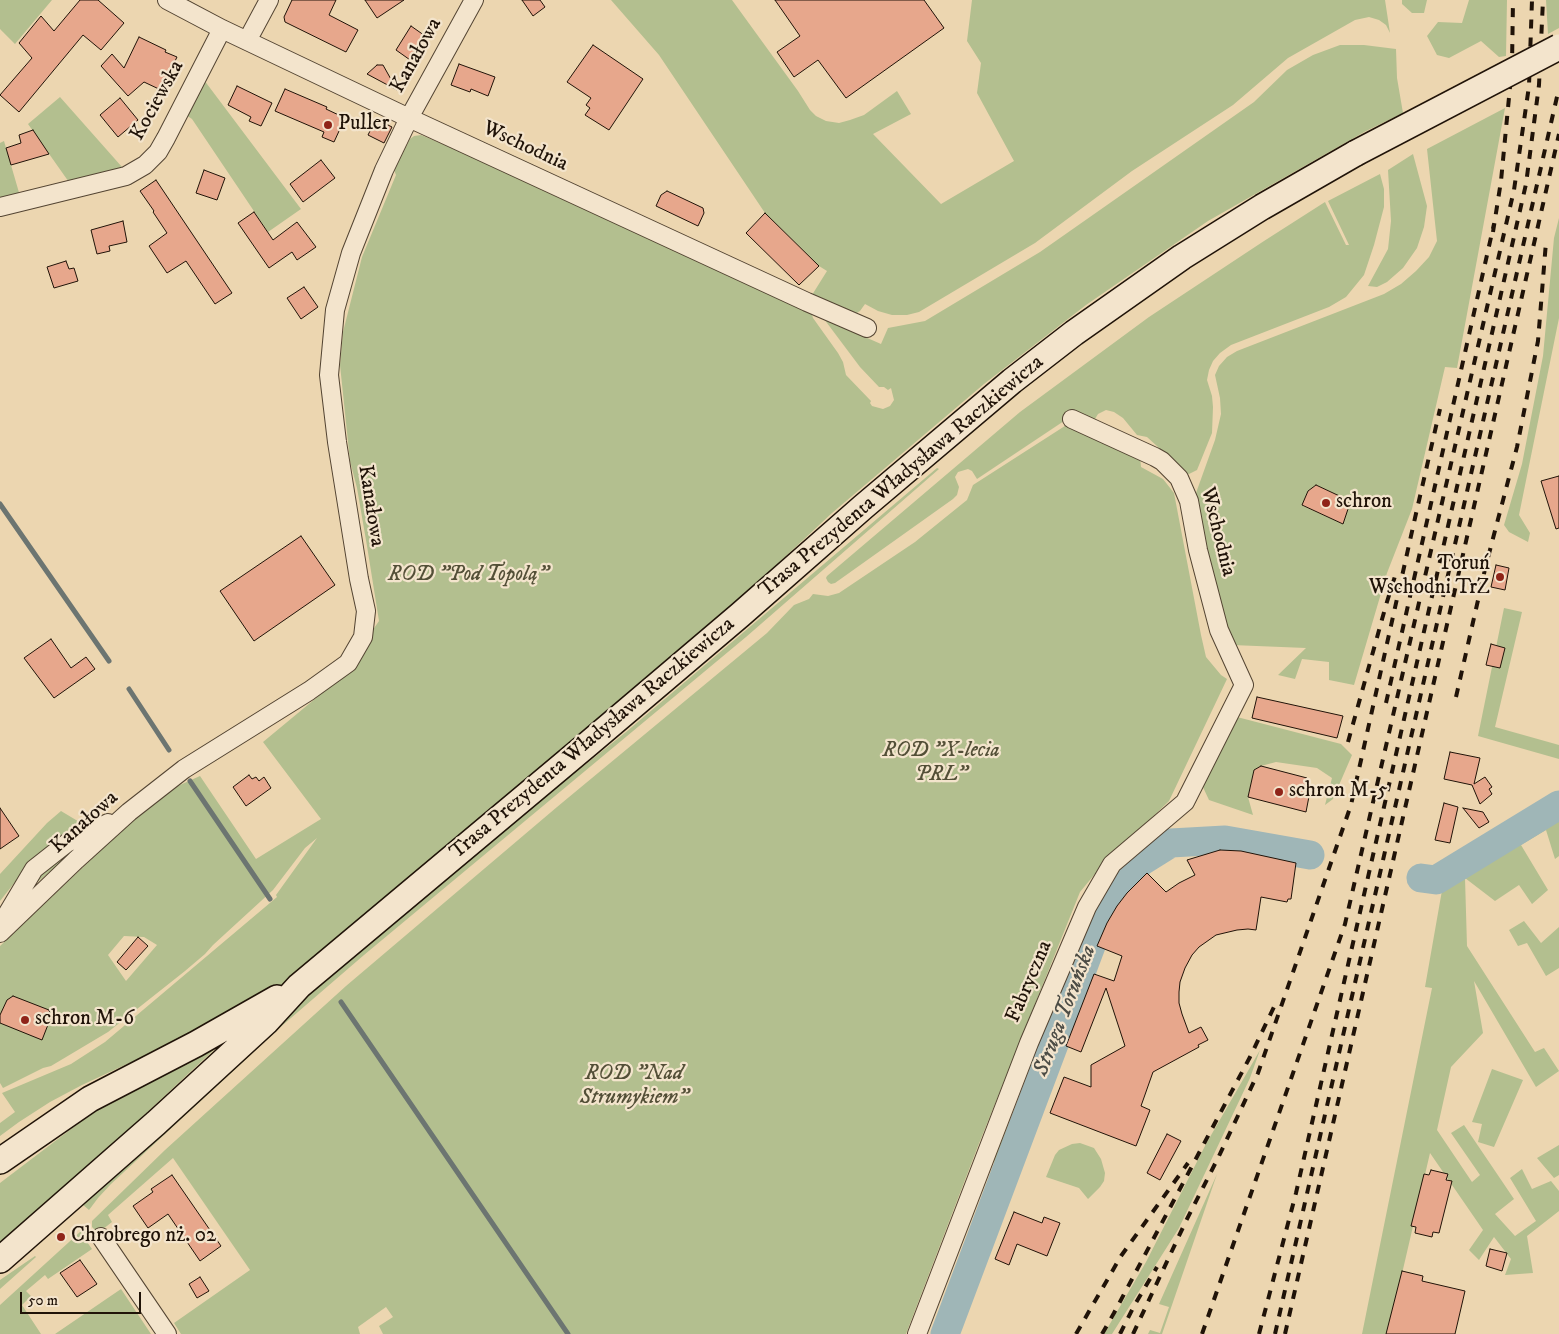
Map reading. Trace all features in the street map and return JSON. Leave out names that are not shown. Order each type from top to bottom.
[{"type":"main road","name":"Trasa Prezydenta Władysława Raczkiewicza","points":[[0,1260],[156,1123],[266,1022],[299,986],[588,744],[1012,381],[1074,333],[1182,257],[1262,207],[1356,153],[1559,47]]},
{"type":"main road","name":"Trasa Prezydenta Władysława Raczkiewicza","points":[[0,1161],[90,1099],[196,1044],[299,986]]},
{"type":"street","name":"Wschodnia","points":[[166,0],[222,29],[409,118],[867,328]]},
{"type":"street","points":[[247,41],[269,0]]},
{"type":"street","name":"Kanałowa","points":[[0,933],[129,812],[184,769],[309,691],[348,663],[363,637],[366,611],[337,442],[329,375],[335,310],[351,253],[384,170],[409,118],[474,0]]},
{"type":"street","name":"Kociewska","points":[[0,207],[126,176],[145,165],[158,152],[166,138],[222,29]]},
{"type":"street","name":"Wschodnia","points":[[1072,419],[1155,457],[1162,461],[1179,478],[1189,501],[1198,550],[1219,630],[1244,685]]},
{"type":"street","name":"Fabryczna","points":[[917,1334],[1028,1043],[1087,907],[1112,864],[1185,802],[1244,685]]},
{"type":"street","points":[[0,927],[34,869],[68,843],[129,812]]},
{"type":"street","points":[[101,1237],[167,1334]]},
{"type":"green space","points":[[0,0],[52,0],[15,44],[0,29]]},
{"type":"green space","points":[[611,0],[732,0],[810,110],[816,116],[826,121],[839,123],[864,115],[897,91],[911,114],[873,134],[941,204],[1014,161],[977,93],[981,63],[967,41],[972,0],[1385,0],[1390,33],[1386,25],[1379,20],[1369,17],[1355,20],[1288,58],[1233,105],[1132,171],[1035,243],[919,312],[907,315],[892,315],[878,311],[865,304],[855,314],[812,295],[827,271],[819,266],[765,213],[659,55]]},
{"type":"green space","points":[[1402,0],[1427,0],[1424,13],[1412,13],[1402,4]]},
{"type":"green space","points":[[1469,0],[1507,0],[1506,56],[1499,57],[1481,41],[1449,58],[1437,55],[1427,36],[1438,22],[1462,23]]},
{"type":"green space","points":[[1546,0],[1559,0],[1559,28],[1548,34]]},
{"type":"green space","name":"ROD \"Pod Topolą\"","points":[[1340,45],[1364,45],[1396,49],[1397,78],[1403,113],[1366,131],[1208,221],[1086,305],[984,384],[832,513],[711,626],[282,985],[242,1011],[160,1051],[82,1085],[50,1102],[0,1136],[0,1123],[15,1112],[2,1093],[71,1064],[105,1042],[277,897],[276,895],[317,838],[305,848],[273,890],[185,971],[108,1032],[51,1066],[43,1068],[3,1088],[0,1083],[0,946],[160,794],[200,776],[256,859],[321,819],[263,742],[333,684],[343,673],[379,621],[357,488],[350,461],[340,365],[343,332],[362,257],[396,175],[394,170],[410,139],[421,135],[519,176],[551,194],[810,309],[813,318],[843,362],[846,375],[871,401],[872,406],[883,409],[890,406],[894,400],[891,388],[888,390],[884,387],[879,387],[860,367],[824,319],[881,344],[888,328],[925,321],[1040,252],[1254,102],[1287,70],[1313,55]],"holes":[[[124,936],[144,937],[157,945],[126,981],[108,955]]]},
{"type":"green space","points":[[204,80],[301,209],[268,232],[192,119],[186,115]]},
{"type":"green space","points":[[60,97],[122,167],[71,185],[28,124]]},
{"type":"green space","points":[[1505,108],[1457,368],[1445,367],[1412,509],[1387,573],[1354,685],[1329,680],[1329,662],[1302,659],[1295,679],[1278,675],[1306,648],[1232,645],[1201,544],[1196,493],[1215,440],[1221,414],[1215,375],[1219,366],[1227,357],[1237,351],[1384,294],[1401,284],[1416,271],[1429,257],[1437,241],[1427,149]],"holes":[[[1316,485],[1348,500],[1343,524],[1303,506],[1308,491]]]},
{"type":"green space","points":[[4,141],[20,196],[0,201],[0,143]]},
{"type":"green space","points":[[1413,154],[1427,206],[1424,227],[1417,248],[1403,268],[1387,282],[1377,287],[1368,286],[1388,249],[1391,221],[1388,170]]},
{"type":"green space","points":[[1380,174],[1384,189],[1384,207],[1374,245],[1364,275],[1346,297],[1329,307],[1231,345],[1213,361],[1207,380],[1212,396],[1212,433],[1197,470],[1189,474],[1185,473],[1161,453],[1158,447],[1147,437],[1137,435],[1123,418],[1114,412],[1106,410],[1098,414],[1092,424],[1073,415],[977,479],[972,471],[968,469],[958,472],[955,477],[959,487],[957,495],[953,499],[835,583],[831,584],[828,582],[827,576],[1020,412],[1149,317],[1264,241],[1325,202],[1346,245],[1349,245],[1328,201]]},
{"type":"green space","points":[[1559,218],[1559,318],[1519,515],[1530,533],[1528,542],[1509,532],[1504,525],[1522,464],[1543,356],[1554,238]]},
{"type":"green space","points":[[1068,424],[1140,456],[1141,467],[1163,479],[1174,493],[1206,657],[1221,675],[1227,679],[1169,801],[1099,869],[1080,892],[978,1146],[906,1334],[383,1334],[379,1326],[393,1317],[386,1307],[358,1327],[360,1334],[181,1334],[174,1323],[250,1270],[173,1158],[108,1215],[112,1222],[98,1233],[92,1227],[92,1221],[165,1150],[346,986],[557,807],[767,633],[794,605],[809,599],[813,594],[828,596],[839,593],[915,542],[967,500],[973,485]]},
{"type":"green space","points":[[937,468],[939,469],[746,637],[364,955],[284,1024],[111,1184],[89,1210],[82,1204],[303,998],[548,793],[626,732]]},
{"type":"green space","points":[[1504,608],[1522,612],[1495,727],[1559,745],[1559,759],[1478,736]]},
{"type":"green space","points":[[1237,717],[1341,744],[1352,755],[1333,799],[1325,805],[1332,778],[1317,768],[1276,762],[1254,770],[1248,797],[1253,815],[1209,800],[1201,783]]},
{"type":"green space","points":[[1559,810],[1559,856],[1555,859],[1546,830],[1521,845],[1548,890],[1532,904],[1519,885],[1495,901],[1465,878],[1467,946],[1535,1052],[1544,1048],[1559,1071],[1536,1087],[1474,981],[1483,1033],[1451,1067],[1437,1130],[1472,1182],[1480,1175],[1451,1133],[1464,1125],[1514,1199],[1495,1214],[1515,1236],[1536,1221],[1510,1178],[1522,1169],[1532,1189],[1551,1181],[1559,1191],[1559,1211],[1527,1236],[1533,1273],[1505,1275],[1511,1259],[1494,1237],[1479,1260],[1469,1250],[1483,1230],[1430,1153],[1388,1334],[1362,1334],[1432,988],[1425,987],[1444,879]]},
{"type":"green space","points":[[61,811],[86,826],[47,852],[15,882],[0,901],[0,874],[47,823]]},
{"type":"green space","points":[[90,837],[33,886],[52,859]]},
{"type":"green space","points":[[1103,891],[1117,901],[1104,920],[1061,1054],[1047,1081],[1030,1141],[1011,1181],[997,1173],[994,1160]]},
{"type":"green space","points":[[1524,921],[1541,943],[1559,927],[1559,968],[1546,976],[1527,943],[1518,946],[1509,930]]},
{"type":"green space","points":[[228,1037],[0,1250],[0,1183],[100,1107]]},
{"type":"green space","points":[[1260,1050],[1250,1078],[1179,1228],[1112,1334],[1104,1334],[1146,1262],[1206,1144]]},
{"type":"green space","points":[[1492,1069],[1523,1080],[1494,1147],[1478,1142],[1482,1124],[1472,1122]]},
{"type":"green space","points":[[1080,1143],[1094,1148],[1101,1159],[1105,1173],[1104,1181],[1088,1199],[1079,1188],[1046,1177],[1059,1150],[1072,1144]]},
{"type":"green space","points":[[1559,1145],[1559,1175],[1554,1178],[1537,1158]]},
{"type":"green space","points":[[1217,1174],[1162,1334],[1148,1334],[1150,1330],[1160,1333],[1169,1307],[1159,1304]]},
{"type":"green space","points":[[992,1190],[1004,1197],[953,1334],[933,1334]]},
{"type":"green space","points":[[83,1231],[91,1233],[94,1237],[87,1242],[92,1249],[48,1279],[45,1275],[26,1291],[31,1296],[22,1305],[41,1334],[0,1334],[0,1305]]},
{"type":"green space","points":[[36,1257],[0,1289],[0,1280]]},
{"type":"green space","points":[[121,1289],[151,1334],[55,1334]]},
{"type":"building","points":[[80,0],[98,0],[124,23],[101,50],[83,35],[19,112],[0,95],[32,58],[19,43],[41,16],[54,31]]},
{"type":"building","points":[[292,0],[336,0],[329,15],[358,30],[346,52],[285,22],[284,17]]},
{"type":"building","points":[[365,0],[404,0],[377,18]]},
{"type":"building","points":[[522,0],[540,0],[545,7],[533,16]]},
{"type":"building","points":[[775,0],[924,0],[944,28],[846,98],[818,60],[794,77],[777,52],[800,36]]},
{"type":"building","points":[[411,26],[428,38],[413,62],[396,50]]},
{"type":"building","points":[[139,37],[177,57],[161,90],[144,82],[128,96],[101,66],[112,54],[124,68]]},
{"type":"building","points":[[593,45],[643,79],[609,130],[585,115],[590,108],[586,105],[591,98],[567,82]]},
{"type":"building","points":[[459,64],[495,77],[488,96],[471,89],[470,92],[451,85]]},
{"type":"building","points":[[377,65],[383,65],[397,90],[367,74]]},
{"type":"building","points":[[237,86],[272,103],[261,126],[249,121],[251,117],[228,105]]},
{"type":"building","points":[[285,89],[327,107],[326,109],[345,118],[334,142],[322,137],[324,132],[275,111]]},
{"type":"building","points":[[120,98],[138,120],[118,137],[100,115]]},
{"type":"building","points":[[376,119],[392,127],[384,143],[368,135]]},
{"type":"building","points":[[33,130],[49,154],[11,165],[6,148],[21,143],[19,135]]},
{"type":"building","points":[[321,160],[335,178],[303,202],[290,184]]},
{"type":"building","points":[[204,170],[225,178],[217,200],[196,193]]},
{"type":"building","points":[[156,180],[232,293],[215,304],[186,261],[167,273],[149,246],[167,233],[140,191]]},
{"type":"building","points":[[667,191],[703,208],[704,213],[698,226],[656,206],[661,195]]},
{"type":"building","points":[[254,212],[273,240],[297,222],[316,247],[297,260],[292,252],[269,268],[238,223]]},
{"type":"building","points":[[765,213],[819,266],[799,285],[746,233]]},
{"type":"building","points":[[123,221],[127,242],[109,246],[110,251],[97,254],[91,230]]},
{"type":"building","points":[[66,261],[69,269],[74,268],[78,281],[54,288],[47,267]]},
{"type":"building","points":[[304,287],[318,307],[301,319],[287,298]]},
{"type":"building","points":[[1559,476],[1559,528],[1556,529],[1541,481]]},
{"type":"building","name":"schron","points":[[1316,485],[1348,500],[1348,509],[1343,524],[1302,505],[1308,491]]},
{"type":"building","points":[[301,536],[335,585],[254,641],[220,591]]},
{"type":"building","name":"Toruń Wschodni TrZ","points":[[1496,565],[1509,568],[1505,590],[1491,587]]},
{"type":"building","points":[[51,639],[71,668],[86,657],[95,669],[54,698],[24,658]]},
{"type":"building","points":[[1491,644],[1505,648],[1500,668],[1486,665]]},
{"type":"building","points":[[1257,697],[1343,716],[1337,738],[1252,718]]},
{"type":"building","points":[[1450,752],[1480,758],[1474,784],[1485,777],[1492,787],[1489,789],[1492,794],[1480,804],[1472,785],[1444,779]]},
{"type":"building","name":"schron M-5","points":[[1261,766],[1307,778],[1311,786],[1306,812],[1248,797],[1254,770]]},
{"type":"building","points":[[249,775],[252,779],[256,777],[259,781],[264,777],[271,788],[246,806],[233,787]]},
{"type":"building","points":[[1444,803],[1458,807],[1450,843],[1435,840]]},
{"type":"building","points":[[0,808],[19,836],[0,849]]},
{"type":"building","points":[[1463,808],[1483,812],[1489,822],[1479,828]]},
{"type":"building","points":[[1220,850],[1241,851],[1296,863],[1291,899],[1288,899],[1287,902],[1261,897],[1256,930],[1237,930],[1216,935],[1199,947],[1185,968],[1179,992],[1182,1014],[1189,1033],[1201,1027],[1208,1040],[1198,1045],[1199,1047],[1153,1072],[1141,1106],[1150,1110],[1136,1146],[1050,1113],[1064,1077],[1091,1087],[1091,1065],[1125,1046],[1106,988],[1081,1052],[1066,1046],[1094,974],[1114,981],[1122,956],[1097,946],[1117,906],[1147,873],[1166,892],[1195,875],[1187,860]]},
{"type":"building","points":[[138,937],[148,946],[126,970],[117,962]]},
{"type":"building","name":"schron M-6","points":[[13,996],[49,1010],[51,1017],[42,1040],[0,1023],[0,1015],[7,1000]]},
{"type":"building","points":[[1167,1134],[1181,1141],[1160,1180],[1147,1173]]},
{"type":"building","points":[[1431,1170],[1448,1174],[1446,1180],[1452,1181],[1439,1233],[1433,1232],[1432,1237],[1415,1233],[1416,1227],[1411,1226],[1424,1174],[1429,1175]]},
{"type":"building","points":[[172,1175],[221,1246],[200,1261],[168,1214],[148,1228],[133,1206],[153,1192],[151,1189]]},
{"type":"building","points":[[1014,1212],[1042,1223],[1044,1217],[1060,1223],[1047,1256],[1017,1244],[1009,1265],[995,1259]]},
{"type":"building","points":[[1490,1249],[1507,1253],[1502,1271],[1486,1266]]},
{"type":"building","points":[[80,1260],[97,1284],[77,1297],[60,1273]]},
{"type":"building","points":[[1402,1271],[1423,1276],[1422,1281],[1465,1291],[1455,1334],[1386,1334]]},
{"type":"building","points":[[200,1277],[209,1291],[197,1298],[189,1284]]},
{"type":"waterway","points":[[0,504],[109,661]]},
{"type":"waterway","points":[[129,689],[169,750]]},
{"type":"waterway","points":[[190,781],[270,899]]},
{"type":"waterway","name":"Struga Toruńska","points":[[1421,878],[1436,880],[1559,805]]},
{"type":"waterway","name":"Struga Toruńska","points":[[945,1334],[1103,914],[1131,868],[1171,843],[1225,840],[1310,855]]},
{"type":"waterway","points":[[341,1002],[568,1334]]},
{"type":"railway","points":[[1493,232],[1501,181],[1512,66],[1513,0]]},
{"type":"railway","points":[[1202,1334],[1345,924],[1514,190],[1529,86],[1532,0]]},
{"type":"railway","points":[[1259,1334],[1296,1193],[1526,184],[1539,85],[1543,0]]},
{"type":"railway","points":[[1275,1334],[1559,88]]},
{"type":"railway","points":[[1285,1334],[1559,134]]},
{"type":"railway","points":[[1386,703],[1494,224]]},
{"type":"railway","points":[[1456,697],[1486,565],[1517,447],[1538,341],[1546,242]]},
{"type":"railway","points":[[1133,1334],[1258,1073],[1351,805],[1440,409]]},
{"type":"railway","points":[[1348,742],[1396,573]]},
{"type":"railway","points":[[1102,1334],[1250,1057],[1274,1007]]},
{"type":"railway","points":[[1076,1334],[1121,1256],[1188,1163]]},
{"type":"railway","points":[[1120,1334],[1157,1267]]},
{"type":"place","name":"Puller","points":[[328,125]]},
{"type":"place","name":"schron","points":[[1326,503]]},
{"type":"place","name":"Toruń Wschodni TrZ","points":[[1500,577]]},
{"type":"place","name":"schron M-5","points":[[1279,792]]},
{"type":"place","name":"schron M-6","points":[[25,1020]]},
{"type":"place","name":"Chrobrego nż. 02","points":[[61,1237]]},
{"type":"park label","name":"ROD \"X-lecia PRL\"","points":[[941,764]]},
{"type":"park label","name":"ROD \"Nad Strumykiem\"","points":[[634,1087]]}]
